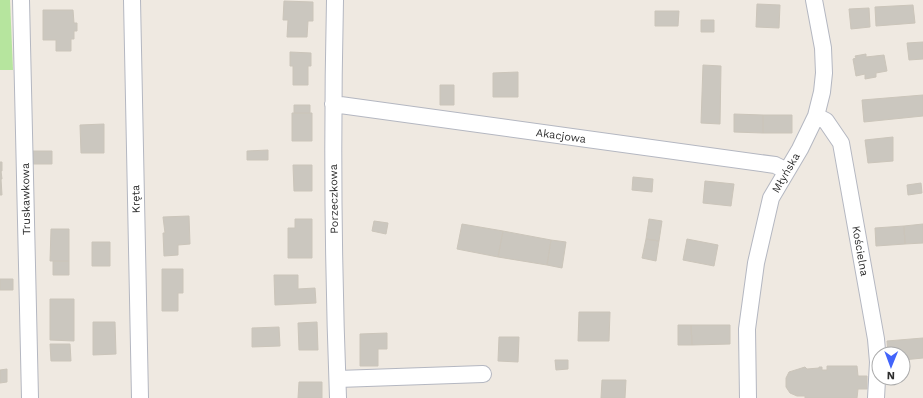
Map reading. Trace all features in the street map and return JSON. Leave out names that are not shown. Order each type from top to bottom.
[{"type":"street","name":"Truskawkowa","points":[[21,0],[30,398]]},
{"type":"street","name":"Kręta","points":[[132,0],[140,398]]},
{"type":"street","name":"Porzeczkowa","points":[[335,0],[333,104],[338,398]]},
{"type":"street","name":"Młyńska","points":[[748,398],[747,329],[756,262],[771,198],[816,116],[822,92],[824,73],[823,48],[814,0]]},
{"type":"street","name":"Akacjowa","points":[[333,104],[775,165],[787,171]]},
{"type":"street","name":"Kościelna","points":[[816,116],[826,121],[841,143],[876,339],[878,362],[876,398]]},
{"type":"street","points":[[338,379],[483,374]]},
{"type":"green space","points":[[0,0],[10,0],[13,70],[0,70]]},
{"type":"building","points":[[284,1],[313,2],[313,21],[308,21],[307,37],[287,37],[288,20],[283,20]]},
{"type":"building","points":[[757,4],[780,5],[779,28],[756,27]]},
{"type":"building","points":[[913,5],[915,23],[876,26],[875,7]]},
{"type":"building","points":[[869,8],[870,27],[851,29],[849,9]]},
{"type":"building","points":[[43,10],[73,10],[74,23],[77,23],[77,31],[74,31],[74,39],[71,39],[71,51],[56,51],[56,40],[43,40]]},
{"type":"building","points":[[655,11],[679,11],[678,26],[655,26]]},
{"type":"building","points":[[701,20],[714,20],[714,32],[701,32]]},
{"type":"building","points":[[923,42],[923,59],[909,60],[907,43]]},
{"type":"building","points":[[290,52],[311,53],[311,66],[308,66],[308,85],[293,85],[293,66],[290,66]]},
{"type":"building","points":[[866,54],[866,57],[884,55],[887,71],[876,73],[876,77],[865,79],[865,74],[856,76],[853,59],[856,58],[855,56]]},
{"type":"building","points":[[703,65],[721,66],[720,124],[701,123]]},
{"type":"building","points":[[518,72],[518,97],[493,97],[493,73]]},
{"type":"building","points":[[440,85],[454,85],[454,105],[440,105]]},
{"type":"building","points":[[923,95],[923,116],[864,122],[862,100]]},
{"type":"building","points":[[294,105],[310,105],[310,113],[294,113]]},
{"type":"building","points":[[292,113],[312,113],[312,141],[292,141]]},
{"type":"building","points":[[734,114],[763,115],[763,133],[734,132]]},
{"type":"building","points":[[763,115],[792,115],[792,133],[763,133]]},
{"type":"building","points":[[104,124],[104,153],[81,153],[80,125]]},
{"type":"building","points":[[893,137],[893,161],[868,163],[865,140]]},
{"type":"building","points":[[268,150],[268,160],[247,160],[247,151]]},
{"type":"building","points":[[33,151],[52,151],[52,164],[33,164]]},
{"type":"building","points":[[0,162],[2,162],[2,195],[0,195]]},
{"type":"building","points":[[293,165],[312,165],[312,191],[294,191]]},
{"type":"building","points":[[633,177],[653,179],[652,192],[632,190]]},
{"type":"building","points":[[705,181],[734,184],[731,206],[703,203]]},
{"type":"building","points":[[921,183],[922,193],[908,195],[907,185]]},
{"type":"building","points":[[189,216],[190,244],[178,245],[178,255],[164,256],[163,233],[165,233],[163,217]]},
{"type":"building","points":[[295,219],[312,219],[312,258],[288,258],[288,228],[295,228]]},
{"type":"building","points":[[649,219],[662,221],[659,241],[646,239]]},
{"type":"building","points":[[374,221],[388,223],[386,234],[372,231]]},
{"type":"building","points":[[462,224],[503,231],[498,257],[457,249]]},
{"type":"building","points":[[923,224],[923,243],[905,244],[904,226]]},
{"type":"building","points":[[904,226],[905,244],[876,246],[875,228]]},
{"type":"building","points":[[51,229],[69,229],[69,261],[50,261]]},
{"type":"building","points":[[503,231],[551,240],[547,265],[498,257]]},
{"type":"building","points":[[646,239],[659,241],[656,261],[642,258]]},
{"type":"building","points":[[687,239],[718,245],[714,266],[683,260]]},
{"type":"building","points":[[551,240],[566,242],[562,268],[547,265]]},
{"type":"building","points":[[92,242],[110,242],[110,266],[92,266]]},
{"type":"building","points":[[53,261],[69,261],[69,275],[53,275]]},
{"type":"building","points":[[162,269],[183,269],[183,293],[178,293],[178,311],[162,311]]},
{"type":"building","points":[[274,275],[298,275],[298,289],[315,288],[316,303],[275,305]]},
{"type":"building","points":[[0,279],[13,279],[13,290],[0,290]]},
{"type":"building","points":[[50,299],[74,299],[74,341],[50,340]]},
{"type":"building","points":[[579,312],[610,312],[609,341],[578,341]]},
{"type":"building","points":[[93,322],[115,322],[116,354],[93,355]]},
{"type":"building","points":[[317,322],[318,350],[299,350],[298,323]]},
{"type":"building","points":[[678,325],[691,325],[692,345],[678,345]]},
{"type":"building","points":[[691,325],[730,325],[730,344],[692,345]]},
{"type":"building","points":[[279,327],[280,346],[252,347],[252,328]]},
{"type":"building","points":[[387,333],[387,349],[378,349],[378,366],[360,366],[360,334]]},
{"type":"building","points":[[499,337],[519,337],[518,362],[498,361]]},
{"type":"building","points":[[923,338],[923,358],[911,359],[911,346],[887,346],[887,341]]},
{"type":"building","points":[[50,344],[70,344],[71,361],[51,361]]},
{"type":"building","points":[[555,360],[568,360],[568,369],[556,370]]},
{"type":"building","points":[[827,366],[857,366],[858,376],[867,376],[867,389],[858,389],[857,398],[805,398],[805,396],[797,396],[790,393],[786,387],[786,378],[789,372],[805,367],[807,369],[822,367],[822,370],[827,370]]},
{"type":"building","points":[[7,369],[7,382],[0,383],[0,370]]},
{"type":"building","points":[[602,380],[626,380],[625,398],[601,398]]},
{"type":"building","points":[[299,382],[322,382],[322,398],[298,398]]}]
